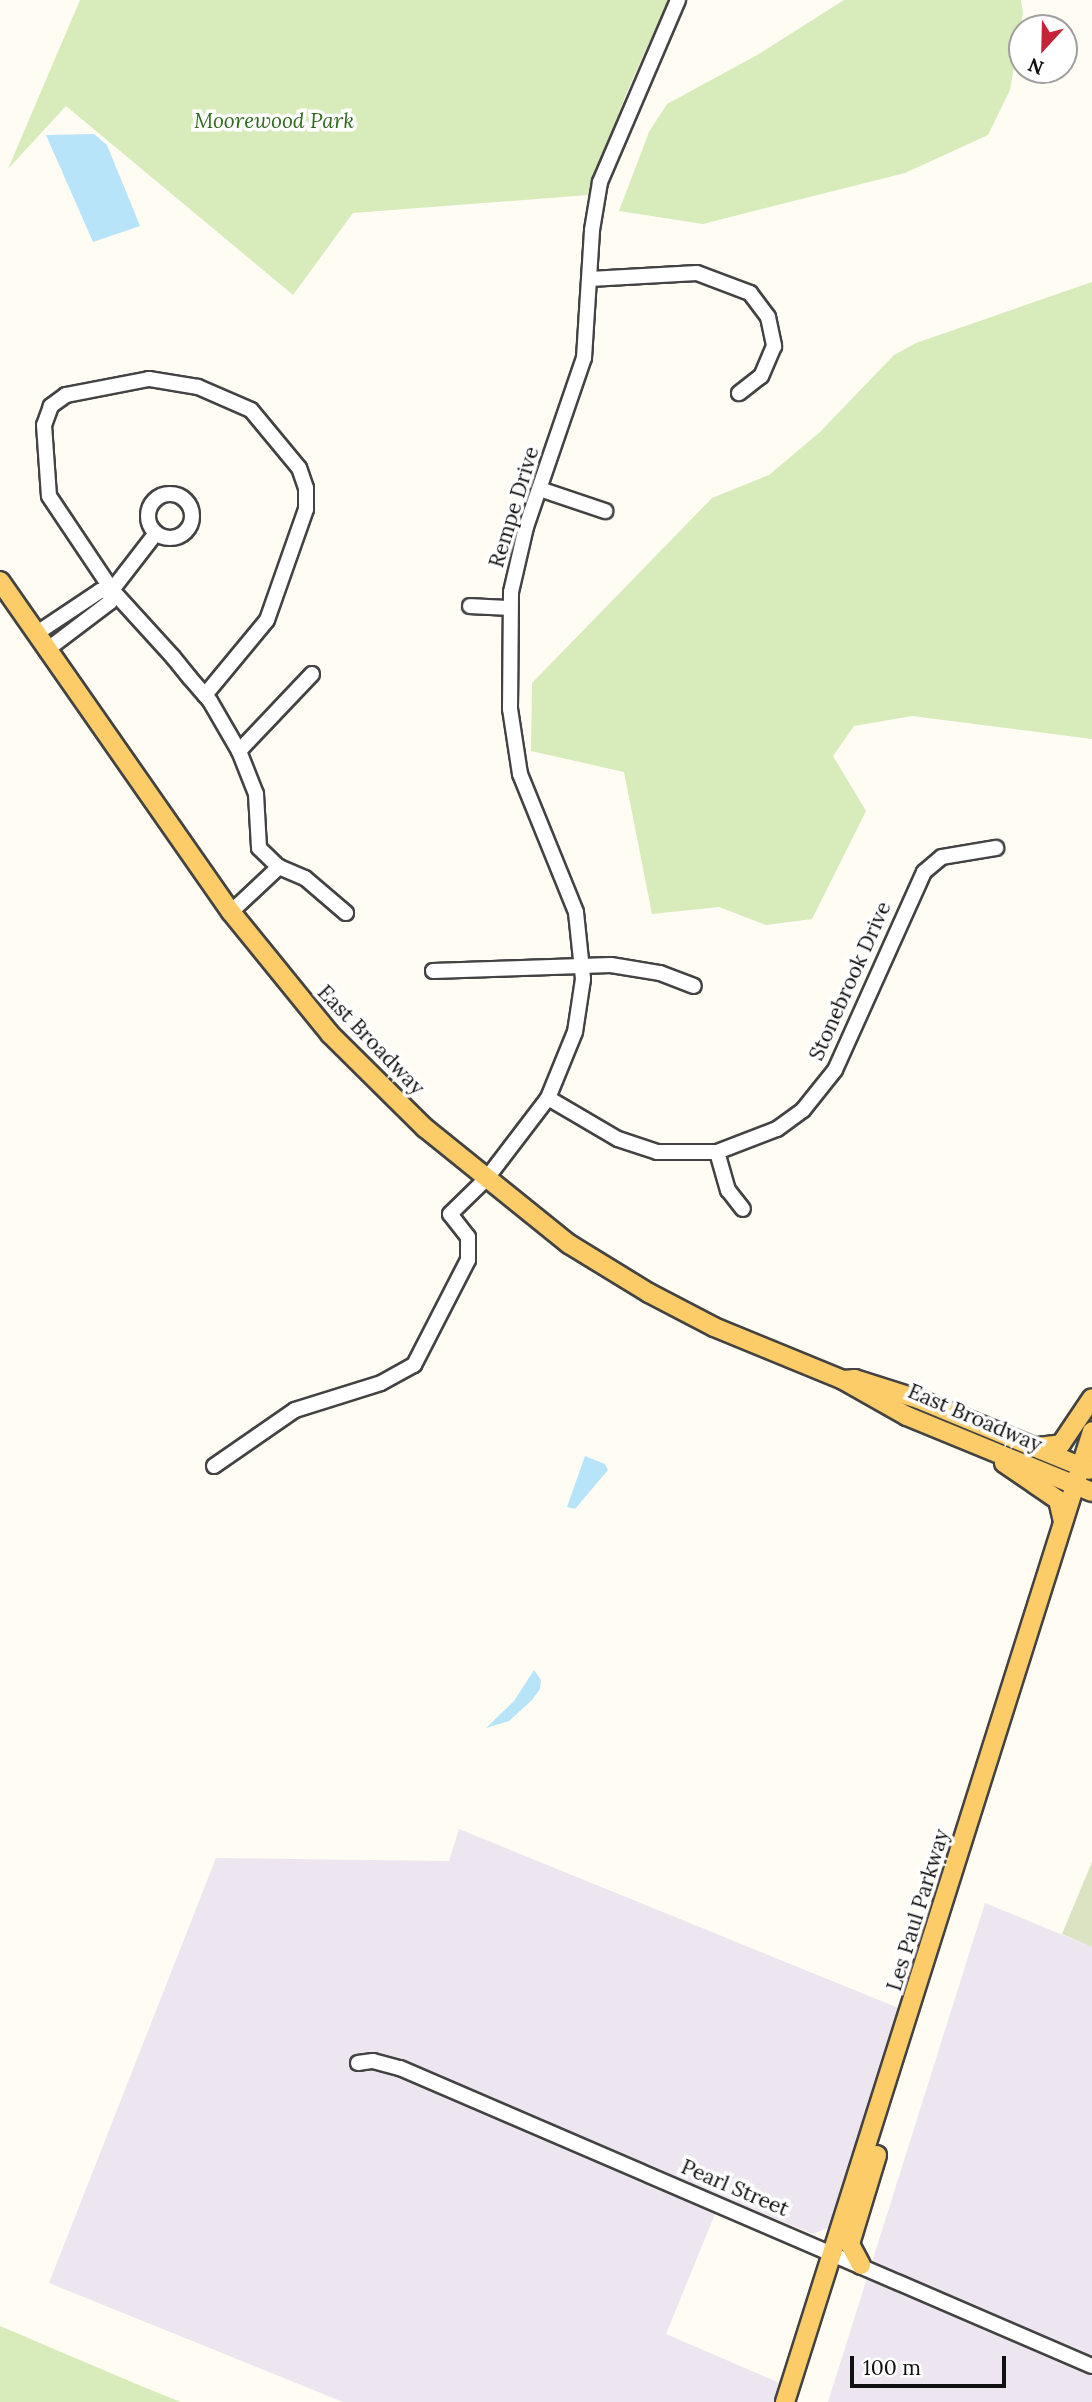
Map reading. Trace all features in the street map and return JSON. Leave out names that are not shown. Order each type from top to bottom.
[{"type":"main road","name":"East Broadway","points":[[0,581],[231,912],[354,1060],[425,1128],[569,1244],[635,1286],[714,1327],[843,1380],[907,1416],[1084,1488]]},
{"type":"main road","name":"East Broadway","points":[[843,1380],[855,1379],[918,1399],[1086,1469]]},
{"type":"main road","points":[[1033,1446],[1047,1449],[1061,1444],[1092,1398]]},
{"type":"main road","name":"Les Paul Parkway","points":[[785,2402],[1062,1525],[1084,1488],[1092,1431]]},
{"type":"main road","points":[[979,1445],[1058,1500],[1062,1525]]},
{"type":"main road","points":[[861,2265],[850,2244],[881,2144],[891,2072]]},
{"type":"street","name":"Rempe Drive","points":[[214,1466],[295,1410],[381,1383],[414,1365],[468,1260],[468,1237],[450,1214],[487,1178],[548,1098],[575,1032],[583,966],[576,912],[520,774],[508,691],[510,608],[516,566],[580,375],[589,329],[590,279],[600,182],[678,0]]},
{"type":"street","points":[[590,279],[697,273],[750,293],[768,317],[774,346],[761,376],[739,393]]},
{"type":"street","points":[[205,695],[267,620],[306,509],[306,488],[299,468],[251,410],[198,387],[149,379],[80,390],[51,406],[43,438],[47,488],[113,590],[205,695],[239,751],[259,808],[259,848],[279,867],[305,878],[346,913]]},
{"type":"street","points":[[540,489],[605,511]]},
{"type":"street","points":[[48,649],[110,602],[113,590],[156,533]]},
{"type":"street","points":[[37,633],[100,591],[113,590]]},
{"type":"street","points":[[470,606],[510,608]]},
{"type":"street","points":[[239,751],[312,674]]},
{"type":"street","name":"Stonebrook Drive","points":[[548,1098],[637,1147],[678,1154],[717,1152],[777,1129],[822,1090],[844,1053],[924,872],[953,854],[996,848]]},
{"type":"street","points":[[231,912],[279,867]]},
{"type":"street","points":[[433,971],[636,967],[694,986]]},
{"type":"street","points":[[717,1152],[728,1190],[743,1209]]},
{"type":"street","name":"Pearl Street","points":[[358,2063],[388,2063],[1092,2366]]},
{"type":"shaded area","points":[[459,1829],[901,2009],[832,2226],[813,2234],[722,2197],[666,2334],[782,2384],[776,2402],[343,2402],[49,2283],[216,1858],[449,1861]]},
{"type":"shaded area","points":[[985,1903],[1092,1947],[1092,2402],[828,2402]]},
{"type":"green space","name":"Moorewood Park","points":[[80,0],[668,0],[626,94],[588,195],[353,213],[293,295],[66,106],[8,169]]},
{"type":"green space","points":[[844,0],[1021,0],[1023,14],[1008,14],[1010,90],[988,135],[905,173],[703,224],[619,211],[649,132],[667,104],[759,54]]},
{"type":"green space","points":[[1092,282],[1092,739],[912,716],[854,726],[833,756],[866,811],[812,919],[766,925],[719,907],[652,914],[624,772],[531,751],[532,683],[712,498],[769,475],[820,432],[894,355],[916,343]]},
{"type":"green space","points":[[1092,1862],[1092,1947],[1062,1934]]},
{"type":"green space","points":[[0,2326],[141,2386],[181,2402],[0,2402]]},
{"type":"water","points":[[94,134],[107,145],[140,226],[93,242],[46,135]]},
{"type":"water","points":[[585,1456],[605,1464],[608,1470],[575,1509],[567,1507]]},
{"type":"water","points":[[534,1670],[541,1680],[540,1689],[532,1700],[509,1721],[486,1728],[514,1701]]}]
